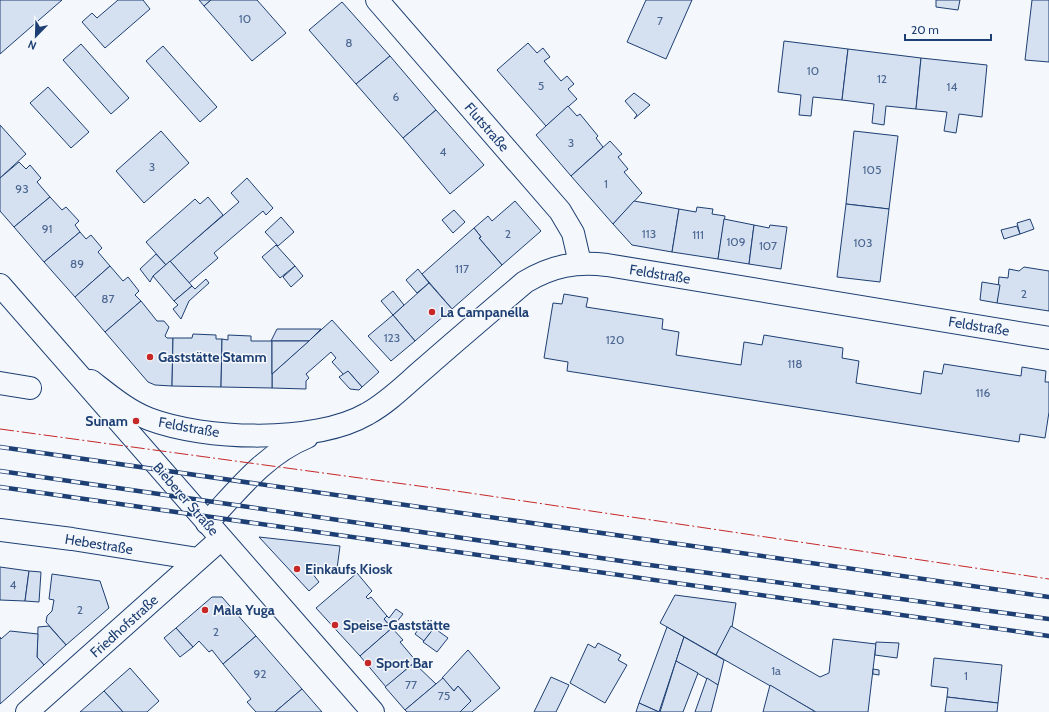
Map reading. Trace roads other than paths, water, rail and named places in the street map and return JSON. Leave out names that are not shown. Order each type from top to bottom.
[{"type":"street","name":"Flutstraße","points":[[377,0],[560,211],[573,233],[580,263]]},
{"type":"street","name":"Feldstraße","points":[[207,523],[273,455],[292,442],[321,431],[350,423],[368,413],[395,393],[525,282],[539,273],[553,268],[580,263],[607,265],[1049,338]]},
{"type":"street","name":"Bieberer Straße","points":[[0,285],[221,540],[373,712]]},
{"type":"street","name":"Feldstraße","points":[[73,368],[119,403],[148,419],[179,427],[224,433],[265,436],[292,435],[321,431]]},
{"type":"street","points":[[0,383],[30,388]]},
{"type":"street","name":"Hebestraße","points":[[0,530],[72,539],[198,560]]},
{"type":"street","name":"Friedhofstraße","points":[[27,712],[221,540]]},
{"type":"railway","points":[[0,447],[1049,597]]},
{"type":"railway","points":[[0,471],[642,564],[1049,619]]},
{"type":"railway","points":[[0,487],[1049,636]]},
{"type":"place","name":"La Campanella","points":[[432,312]]},
{"type":"place","name":"Gaststätte Stamm","points":[[150,357]]},
{"type":"place","name":"Sunam","points":[[136,421]]},
{"type":"place","name":"Einkaufs Kiosk","points":[[297,569]]},
{"type":"place","name":"Mala Yuga","points":[[205,610]]},
{"type":"place","name":"Speise-Gaststätte","points":[[335,625]]},
{"type":"place","name":"Sport Bar","points":[[368,663]]}]
